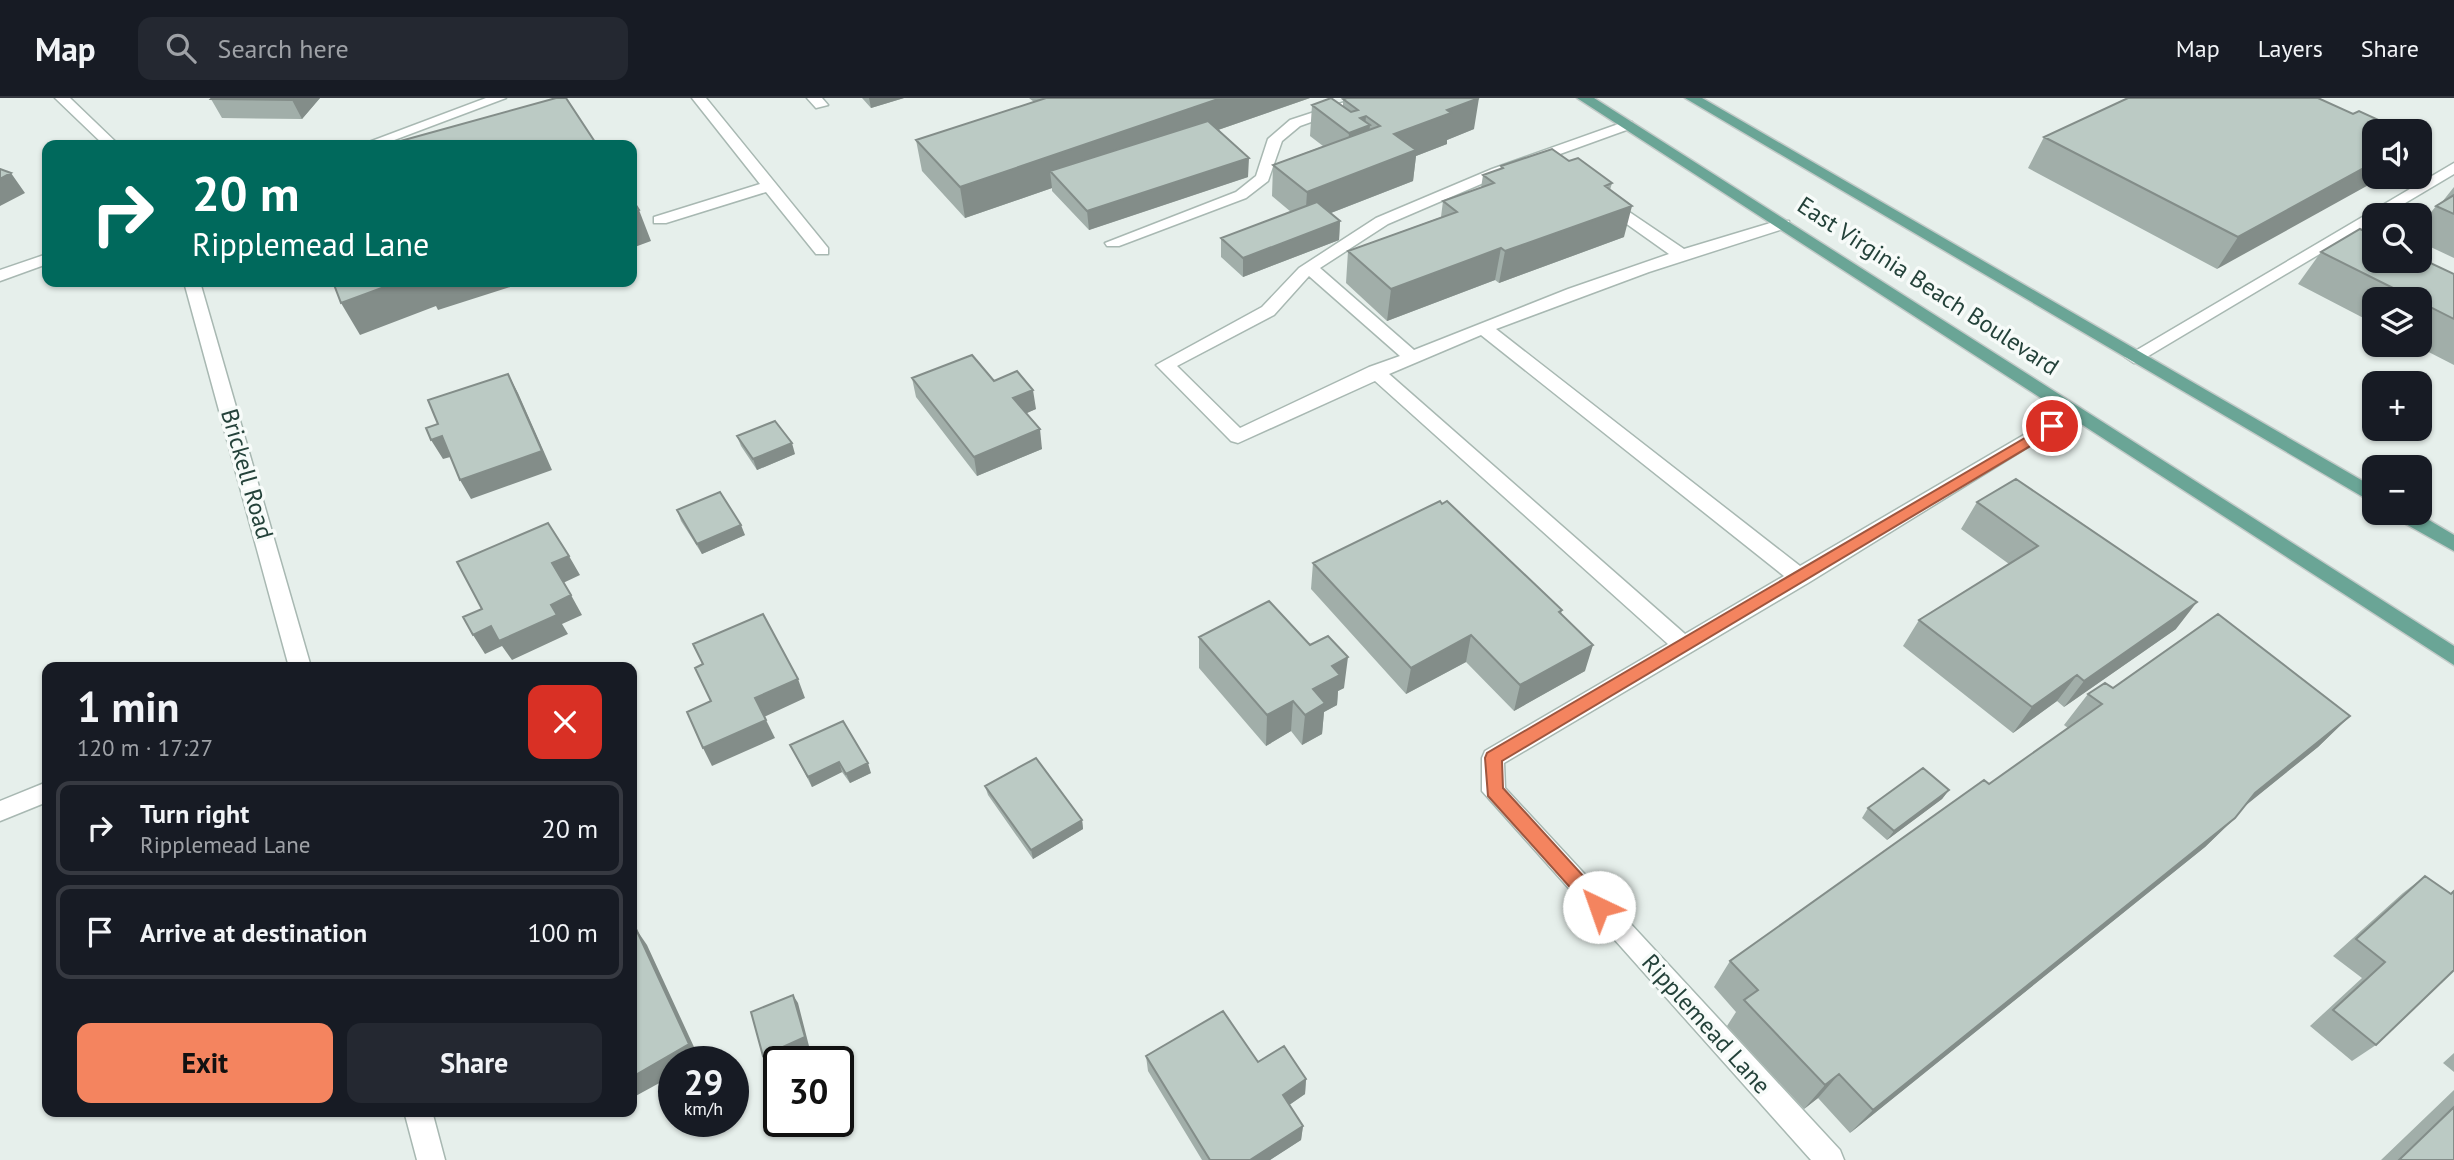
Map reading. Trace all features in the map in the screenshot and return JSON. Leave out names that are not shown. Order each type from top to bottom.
[{"type":"main road","name":"East Virginia Beach Boulevard","points":[[1584,98],[2454,657]]},
{"type":"main road","name":"East Virginia Beach Boulevard","points":[[1692,98],[2362,489]]},
{"type":"main road","points":[[2432,523],[2454,533]]},
{"type":"main road","points":[[2422,525],[2454,544]]},
{"type":"street","points":[[62,98],[107,140]]},
{"type":"street","points":[[382,140],[499,98]]},
{"type":"street","points":[[699,98],[822,251]]},
{"type":"street","points":[[1113,243],[1241,195],[1263,178],[1275,139],[1295,123],[1371,98]]},
{"type":"street","points":[[1627,125],[1382,220],[1310,268],[1268,311],[1165,365],[1238,437],[1375,371],[1574,291],[1783,224]]},
{"type":"street","points":[[1540,157],[1562,172]]},
{"type":"street","points":[[2134,357],[2454,168]]},
{"type":"street","points":[[660,220],[769,186]]},
{"type":"street","points":[[1594,194],[1681,255]]},
{"type":"street","points":[[0,276],[42,261]]},
{"type":"street","points":[[1310,268],[1411,357]]},
{"type":"street","name":"Brickell Road","points":[[193,287],[299,662]]},
{"type":"street","points":[[1482,328],[1801,578]]},
{"type":"street","points":[[1375,371],[1684,646]]},
{"type":"street","name":"Ripplemead Lane","points":[[1830,1160],[1494,791],[1493,758],[1801,578],[2074,413]]},
{"type":"street","points":[[0,811],[42,794]]},
{"type":"street","points":[[420,1117],[431,1160]]},
{"type":"building","points":[[212,98],[293,98],[292,100]]},
{"type":"building","points":[[556,98],[566,98],[594,140],[404,140]]},
{"type":"building","points":[[1046,98],[1221,98],[960,187],[916,140]]},
{"type":"building","points":[[1331,98],[1351,112],[1358,110],[1343,99],[1479,98],[1447,110],[1451,113],[1394,134],[1416,150],[1307,192],[1273,165],[1380,126],[1366,116],[1360,118],[1370,125],[1349,133],[1312,105]]},
{"type":"building","points":[[2128,98],[2318,98],[2353,114],[2359,111],[2376,119],[2362,119],[2362,169],[2238,237],[2044,137]]},
{"type":"building","points":[[1208,121],[1249,158],[1087,211],[1050,171]]},
{"type":"building","points":[[1552,149],[1569,161],[1578,158],[1612,183],[1605,186],[1632,206],[1505,251],[1501,248],[1391,289],[1348,251],[1457,212],[1443,201],[1494,183],[1483,175],[1503,168],[1501,166]]},
{"type":"building","points":[[0,169],[11,173],[0,179]]},
{"type":"building","points":[[2454,195],[2454,214],[2436,206]]},
{"type":"building","points":[[1317,202],[1340,221],[1243,258],[1221,238]]},
{"type":"building","points":[[2360,229],[2362,230],[2362,272],[2321,252]]},
{"type":"building","points":[[2432,264],[2454,274],[2454,319],[2432,308],[2432,287],[2391,287],[2363,273],[2432,273]]},
{"type":"building","points":[[335,287],[384,287],[341,303]]},
{"type":"building","points":[[972,355],[994,381],[1017,371],[1033,390],[1013,398],[1040,429],[974,457],[912,378]]},
{"type":"building","points":[[508,374],[542,451],[460,480],[442,436],[431,440],[426,428],[438,424],[428,400]]},
{"type":"building","points":[[775,421],[792,443],[753,459],[737,436]]},
{"type":"building","points":[[2016,479],[2197,602],[2084,681],[2077,675],[2032,707],[1919,620],[2038,546],[1977,502]]},
{"type":"building","points":[[720,492],[741,525],[697,544],[677,510]]},
{"type":"building","points":[[1440,501],[1442,504],[1447,501],[1562,610],[1559,612],[1593,645],[1520,685],[1471,635],[1411,668],[1313,563]]},
{"type":"building","points":[[548,523],[569,556],[552,563],[571,595],[551,605],[557,615],[499,641],[491,626],[473,635],[463,617],[482,609],[457,562]]},
{"type":"building","points":[[1269,601],[1310,645],[1328,636],[1348,657],[1332,666],[1340,675],[1313,689],[1325,703],[1305,715],[1293,701],[1267,715],[1199,637]]},
{"type":"building","points":[[763,614],[798,679],[755,698],[766,720],[703,748],[687,712],[711,701],[695,668],[703,664],[693,644]]},
{"type":"building","points":[[2218,614],[2350,716],[2255,793],[2235,818],[1873,1110],[1839,1074],[1825,1085],[1744,1000],[1758,990],[1730,961],[1984,780],[1989,784],[2102,704],[2088,694],[2105,683],[2113,688]]},
{"type":"building","points":[[843,721],[868,763],[846,774],[839,762],[808,777],[790,745]]},
{"type":"building","points":[[1036,758],[1082,820],[1031,850],[985,786]]},
{"type":"building","points":[[1923,768],[1949,790],[1894,831],[1868,808]]},
{"type":"building","points":[[2425,876],[2451,894],[2454,891],[2454,970],[2376,1045],[2333,1010],[2385,962],[2356,939]]},
{"type":"building","points":[[637,931],[689,1044],[658,1046],[658,1062],[637,1074]]},
{"type":"building","points":[[793,995],[805,1037],[785,1046],[763,1046],[763,1056],[751,1012]]},
{"type":"building","points":[[1223,1011],[1258,1062],[1284,1046],[1306,1079],[1283,1095],[1303,1126],[1250,1160],[1210,1160],[1146,1056]]},
{"type":"building","points":[[2454,1107],[2454,1160],[2399,1160]]},
{"type":"route","points":[[1599,907],[1494,791],[1493,758],[1852,548],[2052,426]]}]
